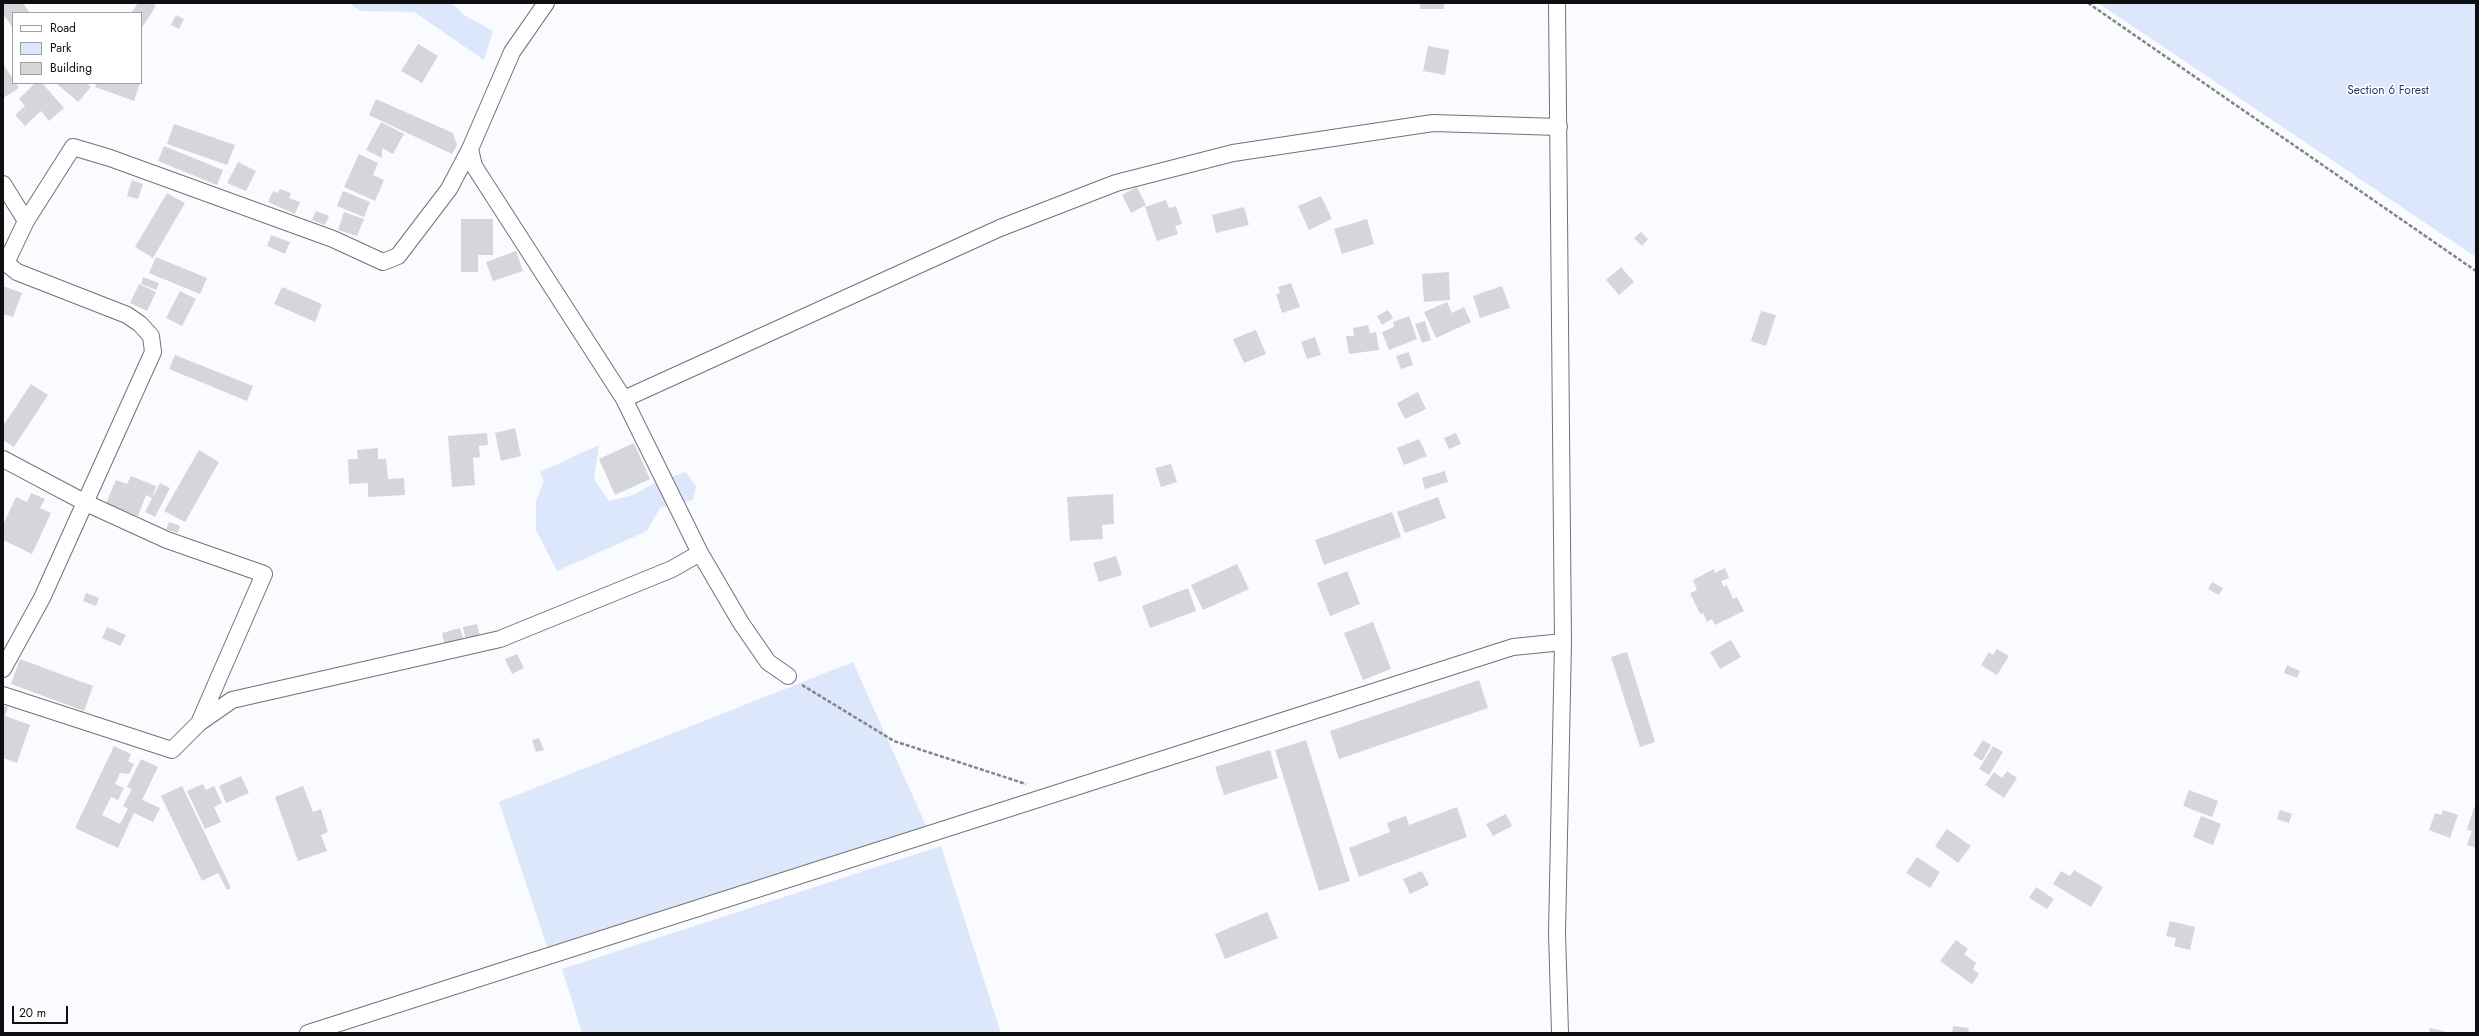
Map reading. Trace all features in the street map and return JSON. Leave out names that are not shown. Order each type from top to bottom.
[{"type":"street","points":[[3,668],[42,598],[153,352],[154,344],[151,336],[140,324],[127,315],[18,272],[6,262],[26,221],[73,147],[110,158],[333,239],[383,262],[398,256],[449,189],[470,149],[512,52],[546,3]]},
{"type":"street","points":[[1557,3],[1563,642],[1557,933],[1560,1033]]},
{"type":"street","points":[[624,399],[1000,228],[1116,183],[1233,153],[1433,123],[1559,127]]},
{"type":"street","points":[[470,149],[474,166],[624,399],[700,553],[741,623],[768,662],[788,676]]},
{"type":"street","points":[[3,184],[26,221]]},
{"type":"street","points":[[3,459],[86,503],[167,540],[264,574],[199,723]]},
{"type":"street","points":[[3,695],[172,750],[199,723],[232,700],[500,639],[672,569],[700,553]]},
{"type":"street","points":[[308,1033],[1513,648],[1563,642]]},
{"type":"path","points":[[2088,3],[2476,271]]},
{"type":"path","points":[[788,676],[894,741],[1029,785]]},
{"type":"green space","points":[[348,3],[452,3],[464,15],[493,31],[484,60],[414,12],[361,11]]},
{"type":"green space","name":"Section 6 Forest","points":[[2098,3],[2476,3],[2476,257]]},
{"type":"green space","points":[[599,445],[594,479],[609,501],[633,495],[656,482],[686,472],[696,486],[693,500],[660,508],[647,531],[557,571],[536,530],[536,501],[544,481],[540,472]]},
{"type":"green space","points":[[853,662],[927,828],[547,947],[499,802]]},
{"type":"green space","points":[[941,846],[1001,1033],[582,1033],[562,969]]},
{"type":"building","points":[[3,3],[23,3],[29,12],[12,12],[12,27],[3,14]]},
{"type":"building","points":[[138,3],[152,3],[156,6],[142,27],[142,12],[132,12]]},
{"type":"building","points":[[1420,3],[1444,3],[1444,9],[1420,9]]},
{"type":"building","points":[[176,15],[184,19],[179,29],[171,25]]},
{"type":"building","points":[[418,44],[438,56],[422,83],[401,71]]},
{"type":"building","points":[[1428,46],[1449,50],[1445,75],[1423,71]]},
{"type":"building","points":[[3,64],[12,78],[12,84],[16,84],[19,88],[3,98]]},
{"type":"building","points":[[34,84],[43,84],[64,108],[49,121],[41,111],[25,126],[15,115],[25,106],[19,99]]},
{"type":"building","points":[[57,84],[87,84],[91,87],[78,102]]},
{"type":"building","points":[[96,84],[140,84],[134,101],[95,87]]},
{"type":"building","points":[[376,99],[453,133],[457,145],[452,154],[369,115]]},
{"type":"building","points":[[381,122],[404,134],[393,154],[382,148],[382,158],[366,150]]},
{"type":"building","points":[[174,124],[235,145],[227,165],[167,144]]},
{"type":"building","points":[[164,146],[223,170],[217,185],[158,161]]},
{"type":"building","points":[[359,154],[378,163],[373,175],[384,180],[375,201],[344,187]]},
{"type":"building","points":[[238,162],[256,171],[246,191],[227,183]]},
{"type":"building","points":[[132,180],[143,184],[138,199],[127,196]]},
{"type":"building","points":[[1137,187],[1146,205],[1131,213],[1122,195]]},
{"type":"building","points":[[280,189],[291,193],[289,198],[300,202],[295,214],[268,202],[273,191],[278,193]]},
{"type":"building","points":[[343,191],[370,202],[364,217],[337,206]]},
{"type":"building","points":[[167,193],[185,203],[153,258],[135,247]]},
{"type":"building","points":[[1321,196],[1332,219],[1309,230],[1298,206]]},
{"type":"building","points":[[1166,200],[1169,208],[1176,206],[1182,224],[1175,226],[1178,234],[1157,241],[1145,207]]},
{"type":"building","points":[[1244,207],[1249,225],[1216,233],[1212,215]]},
{"type":"building","points":[[316,211],[329,216],[325,225],[312,220]]},
{"type":"building","points":[[344,212],[364,219],[357,236],[338,230]]},
{"type":"building","points":[[461,219],[493,219],[493,255],[478,255],[478,272],[461,272]]},
{"type":"building","points":[[1367,219],[1374,244],[1342,254],[1334,229]]},
{"type":"building","points":[[1641,232],[1648,239],[1642,246],[1634,238]]},
{"type":"building","points":[[271,235],[290,242],[285,254],[267,246]]},
{"type":"building","points":[[516,251],[523,271],[493,281],[486,262]]},
{"type":"building","points":[[156,257],[207,278],[200,294],[149,273]]},
{"type":"building","points":[[1621,267],[1634,282],[1619,295],[1606,280]]},
{"type":"building","points":[[1449,272],[1450,300],[1424,302],[1422,274]]},
{"type":"building","points":[[143,277],[159,283],[156,290],[141,284]]},
{"type":"building","points":[[1291,283],[1300,307],[1282,313],[1276,294],[1280,293],[1278,287]]},
{"type":"building","points":[[139,284],[156,292],[147,311],[130,303]]},
{"type":"building","points":[[3,286],[22,293],[13,317],[3,314]]},
{"type":"building","points":[[1502,286],[1510,308],[1480,318],[1473,296]]},
{"type":"building","points":[[282,287],[322,304],[315,322],[274,304]]},
{"type":"building","points":[[180,291],[196,299],[182,326],[166,318]]},
{"type":"building","points":[[1447,302],[1452,313],[1464,307],[1471,322],[1436,338],[1424,312]]},
{"type":"building","points":[[1388,310],[1393,318],[1382,325],[1377,316]]},
{"type":"building","points":[[1761,311],[1776,315],[1766,346],[1751,341]]},
{"type":"building","points":[[1409,316],[1417,339],[1389,350],[1382,332],[1394,327],[1393,322]]},
{"type":"building","points":[[1425,321],[1431,340],[1422,343],[1415,324]]},
{"type":"building","points":[[1368,325],[1370,333],[1376,332],[1379,350],[1349,354],[1346,336],[1354,336],[1353,328]]},
{"type":"building","points":[[1256,330],[1266,354],[1244,363],[1233,339]]},
{"type":"building","points":[[1315,337],[1321,355],[1307,359],[1301,342]]},
{"type":"building","points":[[1409,352],[1413,365],[1401,369],[1396,356]]},
{"type":"building","points":[[175,355],[253,386],[247,401],[169,369]]},
{"type":"building","points":[[31,384],[48,395],[14,447],[3,440],[3,426]]},
{"type":"building","points":[[1418,392],[1426,409],[1405,419],[1397,403]]},
{"type":"building","points":[[515,428],[521,456],[501,461],[495,433]]},
{"type":"building","points":[[487,433],[488,445],[479,446],[480,457],[473,458],[475,485],[452,487],[448,436]]},
{"type":"building","points":[[1456,433],[1461,444],[1449,449],[1444,438]]},
{"type":"building","points":[[1419,439],[1427,456],[1404,465],[1397,448]]},
{"type":"building","points":[[634,443],[650,479],[615,495],[599,459]]},
{"type":"building","points":[[378,448],[378,459],[386,459],[388,479],[404,478],[405,495],[368,497],[368,483],[349,484],[348,459],[358,459],[357,450]]},
{"type":"building","points":[[199,450],[219,462],[185,522],[164,511]]},
{"type":"building","points":[[1171,464],[1177,482],[1161,487],[1155,468]]},
{"type":"building","points":[[1445,471],[1448,482],[1425,489],[1422,478]]},
{"type":"building","points":[[131,476],[156,486],[152,498],[146,495],[138,516],[106,503],[116,480],[127,484]]},
{"type":"building","points":[[160,483],[170,488],[155,517],[145,512]]},
{"type":"building","points":[[31,493],[45,499],[40,508],[51,513],[32,554],[3,540],[3,525],[16,497],[27,502]]},
{"type":"building","points":[[1113,494],[1114,524],[1102,525],[1103,539],[1070,541],[1067,497]]},
{"type":"building","points":[[1438,497],[1446,518],[1405,533],[1397,512]]},
{"type":"building","points":[[1392,512],[1401,537],[1324,565],[1315,540]]},
{"type":"building","points":[[169,522],[180,526],[178,533],[166,529]]},
{"type":"building","points":[[1116,556],[1122,575],[1099,582],[1093,563]]},
{"type":"building","points":[[1237,564],[1249,589],[1203,610],[1191,585]]},
{"type":"building","points":[[1725,568],[1729,578],[1721,581],[1724,587],[1727,585],[1733,599],[1737,597],[1744,611],[1715,625],[1712,619],[1707,622],[1703,613],[1700,614],[1690,593],[1697,590],[1693,580],[1714,569],[1715,573]]},
{"type":"building","points":[[1347,571],[1360,604],[1330,616],[1317,583]]},
{"type":"building","points":[[2212,582],[2223,588],[2219,595],[2208,589]]},
{"type":"building","points":[[1188,588],[1196,611],[1150,628],[1142,606]]},
{"type":"building","points":[[86,593],[99,598],[96,606],[83,601]]},
{"type":"building","points":[[1373,622],[1391,669],[1363,680],[1344,633]]},
{"type":"building","points":[[477,624],[480,637],[466,641],[463,627]]},
{"type":"building","points":[[107,627],[126,635],[120,646],[102,638]]},
{"type":"building","points":[[460,628],[464,642],[445,646],[442,633]]},
{"type":"building","points":[[1731,640],[1741,657],[1720,669],[1710,652]]},
{"type":"building","points":[[1997,649],[2009,656],[1997,675],[1981,665],[1989,652],[1993,655]]},
{"type":"building","points":[[1627,652],[1655,742],[1640,747],[1611,657]]},
{"type":"building","points":[[517,654],[524,668],[512,674],[505,659]]},
{"type":"building","points":[[20,659],[93,686],[84,711],[11,684]]},
{"type":"building","points":[[2287,665],[2300,671],[2297,678],[2284,673]]},
{"type":"building","points":[[1479,680],[1488,708],[1339,759],[1330,731]]},
{"type":"building","points":[[3,705],[8,707],[5,716],[30,725],[17,763],[3,758]]},
{"type":"building","points":[[539,738],[544,750],[536,752],[532,740]]},
{"type":"building","points":[[1306,740],[1350,881],[1319,891],[1275,750]]},
{"type":"building","points":[[1983,740],[1991,745],[1982,761],[1973,755]]},
{"type":"building","points":[[114,746],[131,754],[128,761],[134,764],[129,774],[120,773],[115,784],[124,788],[118,800],[111,797],[102,815],[120,824],[128,809],[123,806],[132,789],[127,787],[141,759],[158,767],[142,800],[160,808],[153,822],[134,813],[118,848],[75,828]]},
{"type":"building","points":[[1993,746],[2003,752],[1989,775],[1979,769]]},
{"type":"building","points":[[1270,750],[1278,778],[1224,795],[1215,767]]},
{"type":"building","points":[[2007,771],[2017,778],[2004,798],[1985,785],[1994,772],[2002,778]]},
{"type":"building","points":[[241,776],[249,793],[226,803],[219,786]]},
{"type":"building","points":[[203,784],[206,790],[214,786],[222,803],[214,807],[221,822],[205,829],[187,791]]},
{"type":"building","points":[[182,786],[231,888],[227,890],[218,873],[202,881],[161,796]]},
{"type":"building","points":[[303,786],[313,812],[321,809],[328,832],[321,835],[327,851],[298,861],[275,797]]},
{"type":"building","points":[[2189,790],[2218,801],[2212,817],[2183,806]]},
{"type":"building","points":[[1457,807],[1467,837],[1359,877],[1349,848],[1390,832],[1387,823],[1406,816],[1409,825]]},
{"type":"building","points":[[2474,807],[2476,807],[2476,848],[2467,845],[2472,831],[2467,830]]},
{"type":"building","points":[[2280,810],[2292,814],[2289,823],[2277,819]]},
{"type":"building","points":[[2443,810],[2458,815],[2450,838],[2429,830],[2435,813],[2441,815]]},
{"type":"building","points":[[1506,814],[1512,826],[1493,836],[1486,824]]},
{"type":"building","points":[[2201,816],[2221,824],[2213,845],[2193,837]]},
{"type":"building","points":[[1947,829],[1971,846],[1958,863],[1935,846]]},
{"type":"building","points":[[1917,857],[1940,872],[1930,888],[1906,873]]},
{"type":"building","points":[[2074,870],[2103,887],[2091,907],[2053,884],[2061,871],[2070,876]]},
{"type":"building","points":[[1422,871],[1429,885],[1410,894],[1403,879]]},
{"type":"building","points":[[2036,887],[2054,899],[2047,909],[2029,898]]},
{"type":"building","points":[[1267,912],[1278,938],[1225,959],[1215,934]]},
{"type":"building","points":[[2170,921],[2195,927],[2190,950],[2174,946],[2176,938],[2166,936]]},
{"type":"building","points":[[1956,940],[1968,949],[1964,954],[1976,963],[1973,969],[1979,974],[1972,984],[1940,961]]},
{"type":"building","points":[[1953,1026],[1969,1028],[1968,1033],[1952,1033]]},
{"type":"building","points":[[2430,1028],[2439,1030],[2449,1033],[2429,1033]]}]
